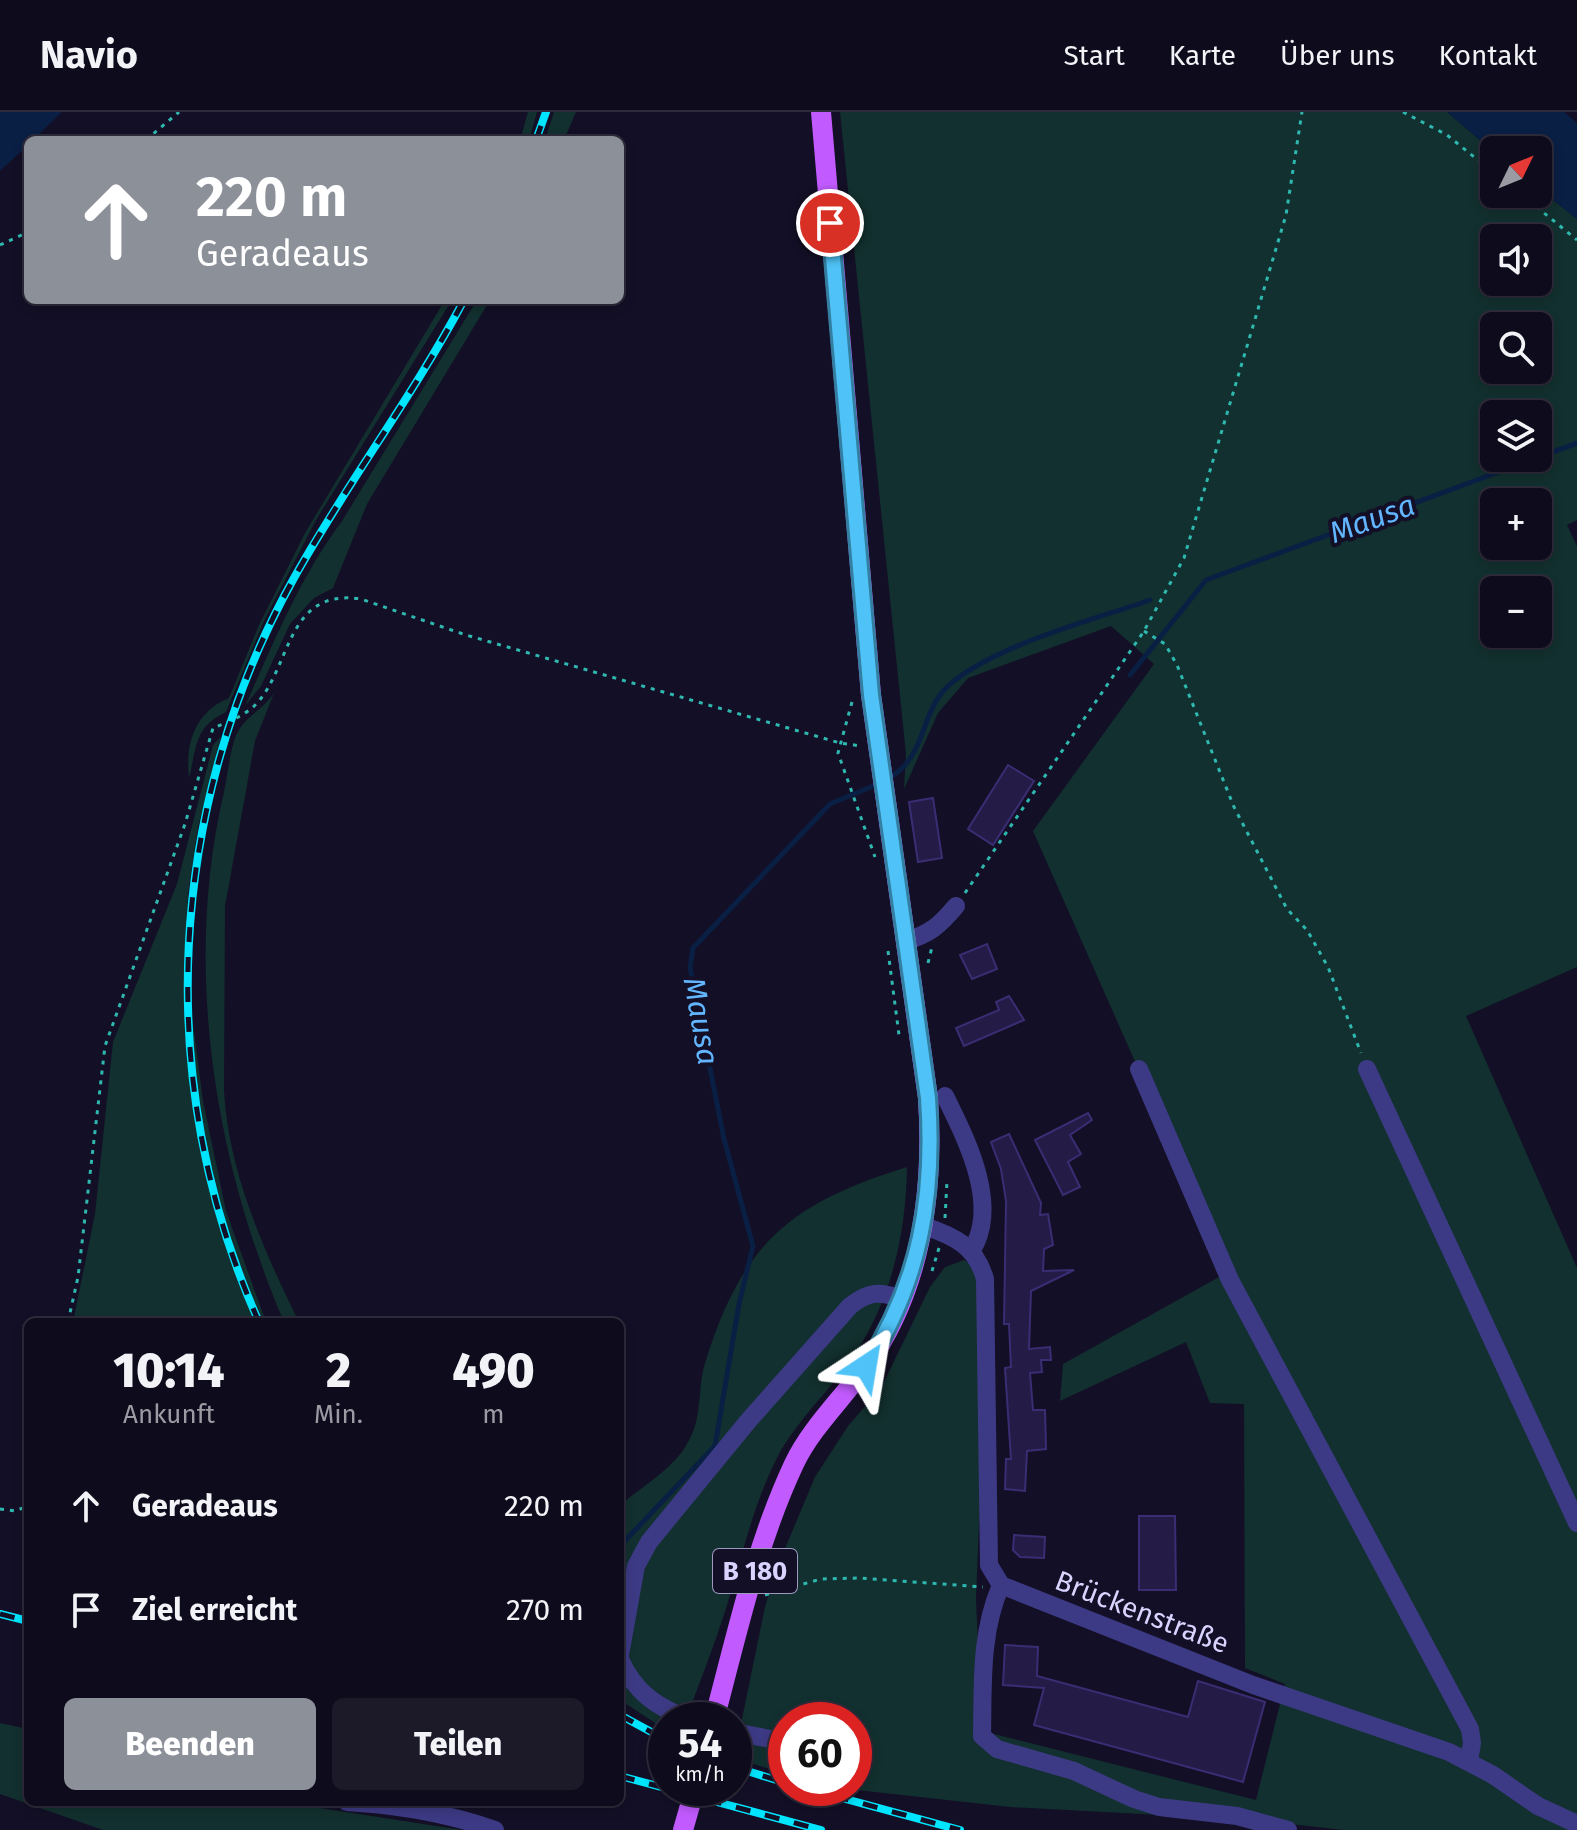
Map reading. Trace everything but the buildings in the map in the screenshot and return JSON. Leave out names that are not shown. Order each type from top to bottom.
[{"type":"main road","name":"B 180","points":[[719,1702],[765,1536],[796,1460],[866,1366],[887,1333],[903,1299],[924,1226],[932,1154],[928,1098],[896,945],[887,867],[884,795],[821,112]]},
{"type":"main road","points":[[683,1830],[690,1806]]},
{"type":"street","points":[[896,945],[925,936],[937,928],[956,906]]},
{"type":"street","points":[[1139,1069],[1230,1280],[1470,1729],[1472,1743],[1469,1761]]},
{"type":"street","points":[[1367,1069],[1577,1523]]},
{"type":"street","points":[[945,1096],[965,1139],[981,1194],[983,1233],[972,1250]]},
{"type":"street","points":[[924,1226],[944,1233],[972,1250],[985,1279],[989,1565],[1001,1585],[986,1624],[982,1736],[997,1749],[1074,1771],[1159,1807],[1237,1816],[1288,1830]]},
{"type":"street","points":[[624,1634],[636,1566],[649,1542],[749,1420],[850,1306],[875,1292],[903,1299]]},
{"type":"street","name":"Brückenstraße","points":[[1001,1585],[1253,1685],[1469,1761],[1538,1806],[1577,1824]]},
{"type":"street","points":[[624,1667],[629,1680],[653,1702]]},
{"type":"street","points":[[401,1806],[459,1817],[495,1830]]},
{"type":"path","points":[[151,136],[179,112]]},
{"type":"path","points":[[956,906],[1144,631],[1184,558],[1286,215],[1302,112]]},
{"type":"path","points":[[1403,112],[1447,135],[1480,162]]},
{"type":"path","points":[[1538,208],[1577,240]]},
{"type":"path","points":[[0,245],[24,234]]},
{"type":"path","points":[[69,1318],[78,1277],[105,1046],[185,824],[203,753],[213,728],[253,707],[298,622],[319,605],[346,597],[361,599],[466,635],[840,743],[877,745]]},
{"type":"path","points":[[1144,631],[1165,644],[1197,706],[1234,807],[1287,909],[1307,930],[1328,967],[1367,1069]]},
{"type":"path","points":[[839,760],[858,816],[887,867]]},
{"type":"path","points":[[927,975],[937,928]]},
{"type":"path","points":[[895,1010],[896,945]]},
{"type":"path","points":[[0,1509],[15,1511],[24,1508]]},
{"type":"path","points":[[746,1601],[821,1579],[859,1578],[976,1588],[1001,1585]]},
{"type":"green space","points":[[528,112],[537,112],[530,136],[521,136]]},
{"type":"green space","points":[[554,112],[576,112],[566,136],[546,136]]},
{"type":"green space","points":[[840,112],[1447,112],[1480,140],[1480,208],[1552,208],[1552,199],[1577,219],[1577,520],[1567,525],[1577,546],[1577,967],[1466,1016],[1577,1268],[1577,1830],[1344,1830],[1253,1820],[1010,1807],[872,1792],[872,1702],[768,1702],[768,1768],[752,1764],[752,1702],[745,1702],[765,1607],[776,1570],[815,1477],[848,1426],[881,1388],[930,1287],[945,1267],[964,1260],[975,1268],[988,1296],[976,1599],[982,1731],[1256,1800],[1285,1684],[1245,1668],[1244,1404],[1210,1403],[1186,1342],[1060,1401],[1063,1364],[1228,1272],[1033,831],[1154,664],[1111,626],[968,678],[938,713],[904,789],[906,754]]},
{"type":"green space","points":[[443,304],[450,304],[316,520],[264,621],[226,712],[208,724],[198,739],[189,778],[189,753],[195,730],[208,711],[229,698],[259,625],[305,533]]},
{"type":"green space","points":[[475,304],[488,304],[367,504],[333,588],[314,598],[290,624],[261,686],[245,706],[289,610],[313,565]]},
{"type":"green space","points":[[274,693],[255,741],[225,906],[224,1090],[232,1150],[240,1180],[261,1239],[297,1318],[282,1318],[239,1195],[223,1129],[212,1061],[207,993],[206,925],[212,858],[232,750],[240,728]]},
{"type":"green space","points":[[221,736],[198,827],[188,894],[185,962],[203,1101],[226,1211],[265,1318],[74,1318],[95,1214],[113,1042],[177,884],[213,745]]},
{"type":"green space","points":[[907,1167],[899,1244],[885,1294],[849,1363],[801,1422],[776,1460],[754,1513],[722,1620],[692,1702],[648,1702],[648,1718],[624,1703],[624,1502],[668,1467],[689,1441],[697,1418],[706,1360],[737,1285],[755,1257],[777,1233],[802,1213],[832,1196]]},
{"type":"green space","points":[[0,1723],[24,1728],[24,1802],[0,1794]]},
{"type":"green space","points":[[34,1806],[307,1806],[462,1830],[103,1830]]},
{"type":"water","points":[[0,112],[62,112],[37,136],[24,136],[24,149],[0,171]]},
{"type":"water","points":[[1447,112],[1564,112],[1577,123],[1577,219],[1552,199],[1552,136],[1480,136],[1480,140]]},
{"type":"waterway","name":"Mausa","points":[[1130,675],[1206,580],[1577,443]]},
{"type":"waterway","name":"Mausa","points":[[887,779],[909,760],[931,710],[946,688],[964,673],[1042,636],[1150,600]]},
{"type":"waterway","name":"Mausa","points":[[624,1542],[715,1446],[739,1304],[753,1246],[724,1139],[690,967],[693,948],[830,804],[878,784]]},
{"type":"railway","points":[[537,136],[546,112]]},
{"type":"railway","points":[[258,1318],[225,1231],[201,1137],[190,1042],[189,946],[199,850],[220,757],[252,665],[314,543],[462,304]]},
{"type":"railway","points":[[0,1614],[24,1620]]},
{"type":"railway","points":[[624,1717],[648,1730]]},
{"type":"railway","points":[[752,1773],[768,1777]]},
{"type":"railway","points":[[624,1777],[821,1830]]},
{"type":"railway","points":[[871,1806],[960,1830]]},
{"type":"route","points":[[830,223],[871,695],[913,1013],[928,1098],[932,1154],[924,1226],[903,1299],[887,1333],[866,1366]]}]
